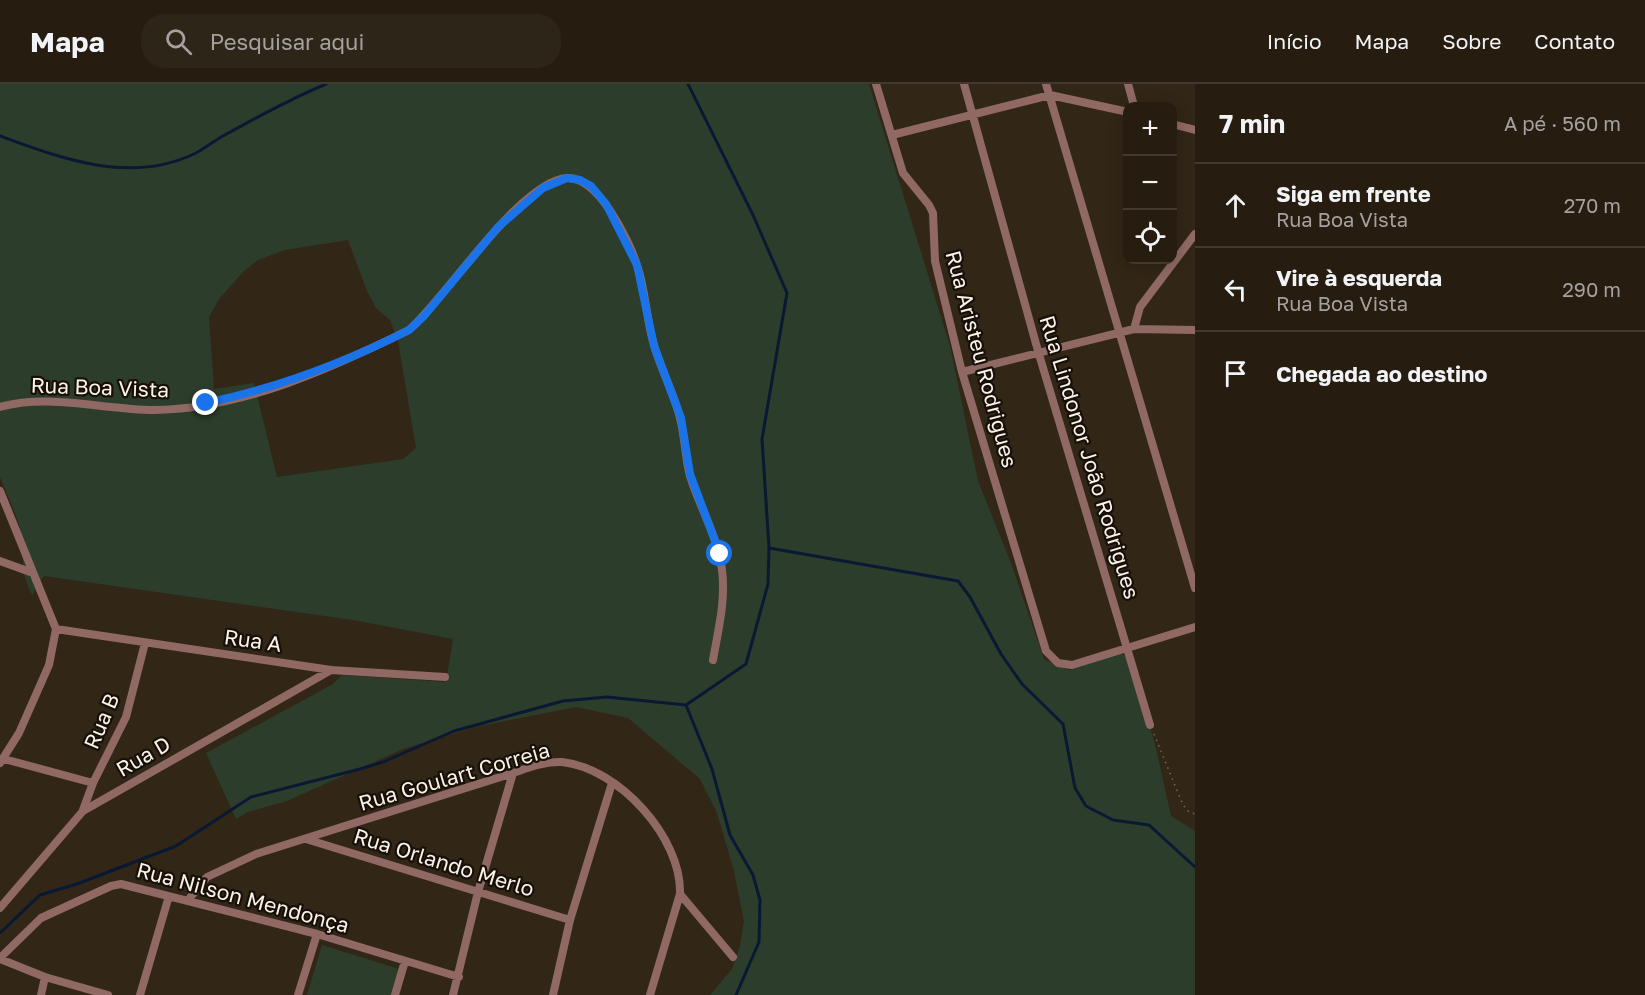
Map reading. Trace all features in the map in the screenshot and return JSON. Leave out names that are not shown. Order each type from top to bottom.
[{"type":"street","name":"Rua Aristeu Rodrigues","points":[[876,84],[903,174],[933,213],[935,261],[962,372],[1046,651],[1058,663],[1072,665],[1129,648]]},
{"type":"street","name":"Rua Lindonor João Rodrigues","points":[[964,84],[1038,351],[1129,648],[1150,725]]},
{"type":"street","points":[[1046,84],[1195,588]]},
{"type":"street","points":[[1128,84],[1133,102]]},
{"type":"street","points":[[891,135],[974,116],[1050,95],[1123,111]]},
{"type":"street","points":[[1177,125],[1195,130]]},
{"type":"street","name":"Rua Boa Vista","points":[[0,407],[31,401],[155,410],[252,394],[290,381],[409,330],[424,316],[491,235],[543,188],[567,178],[580,180],[591,186],[606,204],[637,265],[654,346],[681,418],[690,474],[720,554],[723,573],[722,603],[713,660]]},
{"type":"street","points":[[1134,329],[1140,307],[1195,234]]},
{"type":"street","points":[[962,372],[1038,351],[1134,329],[1195,330]]},
{"type":"street","points":[[0,491],[56,629],[50,665],[19,734],[2,761],[93,783]]},
{"type":"street","points":[[0,561],[33,573]]},
{"type":"street","points":[[1129,648],[1195,627]]},
{"type":"street","name":"Rua A","points":[[56,629],[331,670],[445,677]]},
{"type":"street","name":"Rua B","points":[[83,811],[93,783],[126,717],[145,643]]},
{"type":"street","name":"Rua D","points":[[0,908],[83,811],[331,670]]},
{"type":"street","name":"Rua Goulart Correia","points":[[189,899],[204,879],[256,855],[513,772],[546,763],[563,762],[612,783],[639,803],[661,833],[679,877],[680,894],[650,995]]},
{"type":"street","points":[[453,995],[478,892],[513,772]]},
{"type":"street","points":[[554,995],[570,920],[612,783]]},
{"type":"street","name":"Rua Orlando Merlo","points":[[308,839],[570,920]]},
{"type":"street","name":"Rua Nilson Mendonça","points":[[0,958],[41,918],[111,886],[131,885],[317,934],[459,977]]},
{"type":"street","points":[[680,894],[734,957]]},
{"type":"street","points":[[140,995],[168,896]]},
{"type":"street","points":[[298,995],[317,934]]},
{"type":"street","points":[[0,958],[45,977],[108,995]]},
{"type":"street","points":[[395,995],[405,961]]},
{"type":"street","points":[[41,995],[45,977]]},
{"type":"path","points":[[1150,725],[1183,805],[1188,812],[1195,814]]},
{"type":"green space","points":[[0,84],[869,84],[950,346],[978,481],[1011,563],[1044,659],[1070,670],[1115,653],[1128,656],[1155,744],[1171,816],[1195,831],[1195,995],[710,995],[732,969],[740,946],[744,921],[734,871],[717,813],[700,779],[628,718],[576,707],[475,727],[403,749],[287,801],[248,812],[236,819],[206,753],[333,684],[342,675],[446,682],[453,639],[353,620],[44,576],[32,595],[24,571],[20,528],[0,477]],"holes":[[[348,240],[367,291],[376,308],[390,320],[398,341],[416,448],[403,459],[277,477],[254,383],[214,389],[209,317],[219,299],[243,272],[258,260],[285,250]]]},
{"type":"green space","points":[[322,945],[399,969],[391,995],[307,995]]},
{"type":"waterway","points":[[0,136],[73,160],[122,168],[147,167],[172,162],[196,153],[261,115],[326,84]]},
{"type":"waterway","points":[[0,933],[40,895],[77,884],[176,846],[251,797],[383,762],[454,731],[563,701],[607,697],[686,705],[746,664],[768,584],[769,548],[762,439],[787,293],[753,215],[688,84]]},
{"type":"waterway","points":[[769,548],[958,581],[970,597],[1001,654],[1022,684],[1063,724],[1075,788],[1086,806],[1113,820],[1149,825],[1195,867]]},
{"type":"waterway","points":[[686,705],[712,769],[730,835],[753,875],[760,900],[759,942],[736,995]]},
{"type":"route","points":[[206,403],[252,394],[290,381],[409,330],[424,316],[498,227],[553,182],[567,178],[580,180],[600,195],[637,265],[654,346],[681,418],[690,474],[720,554]]}]
